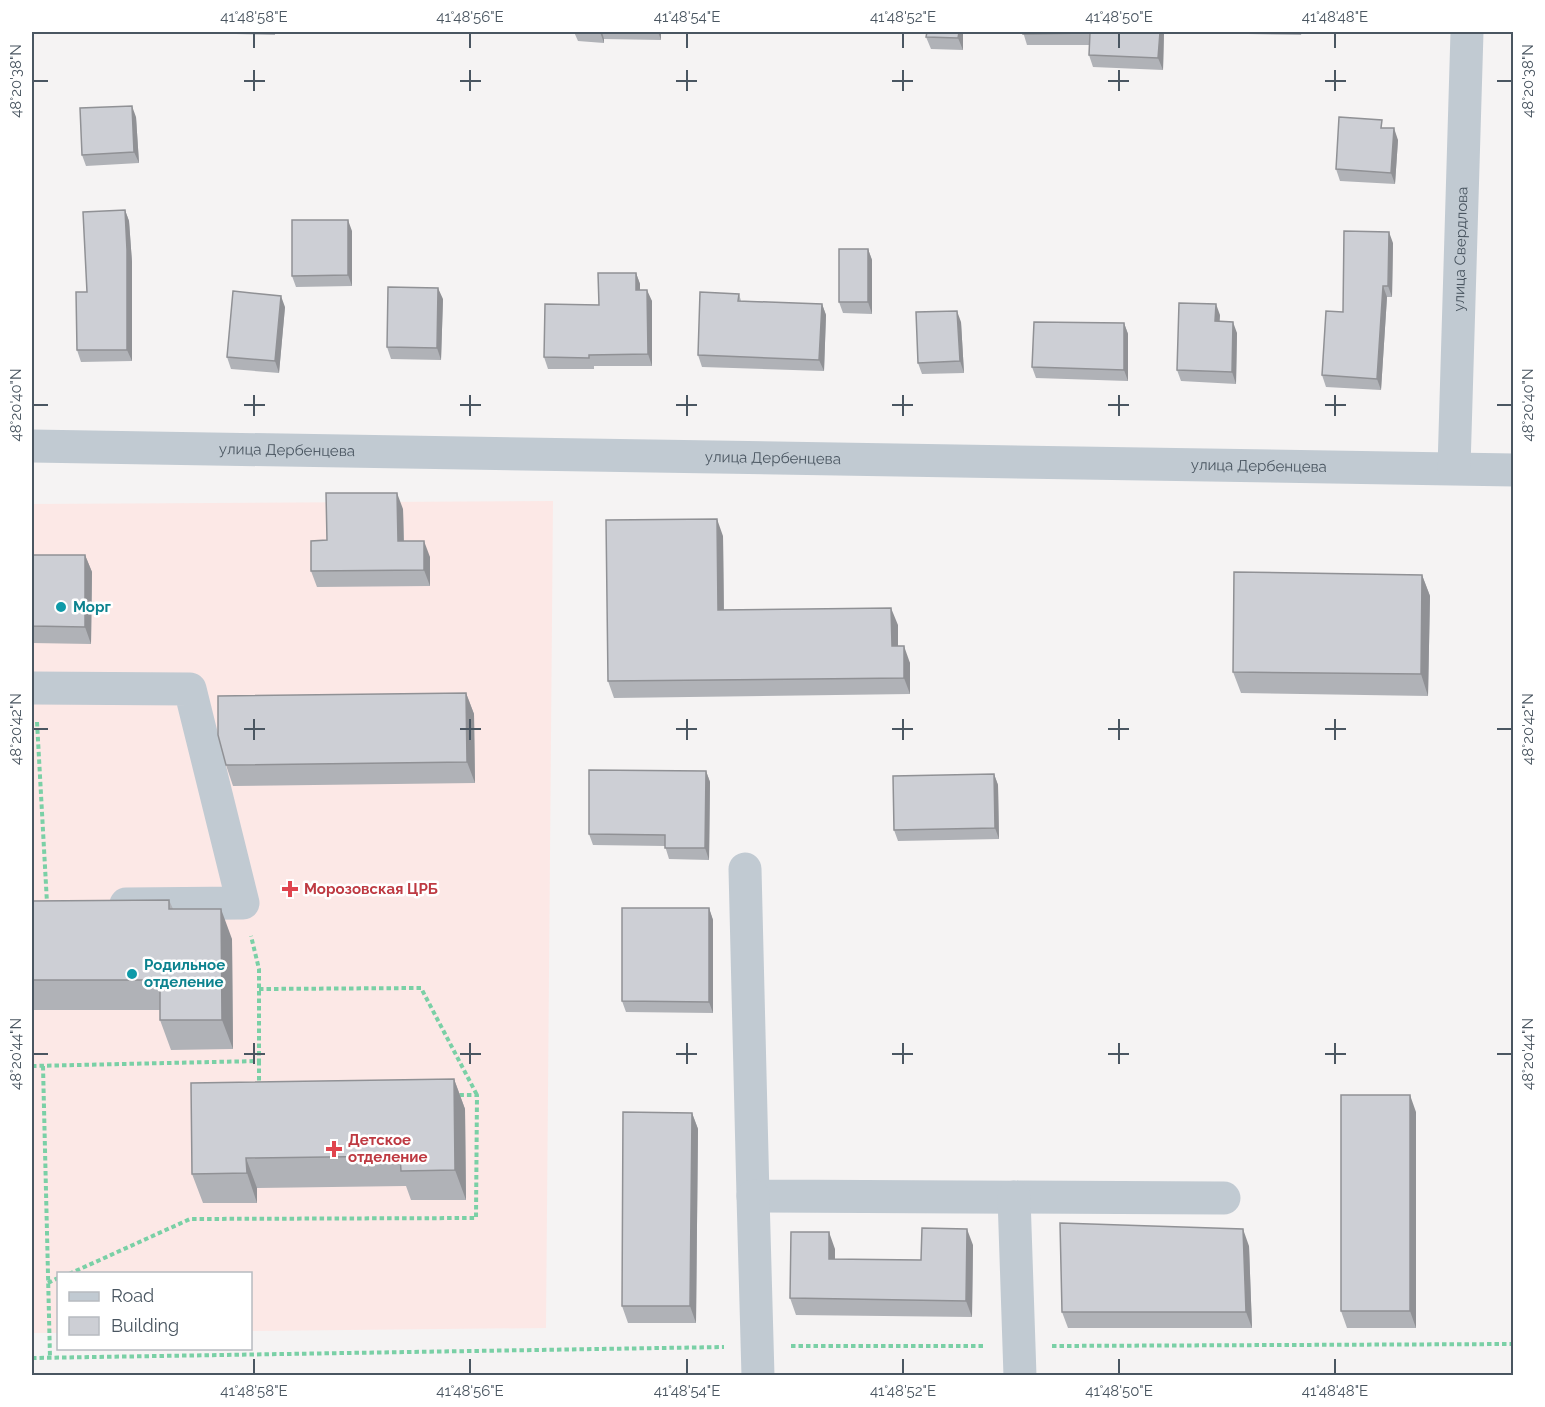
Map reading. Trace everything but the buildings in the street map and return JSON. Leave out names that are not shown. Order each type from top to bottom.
[{"type":"street","name":"улица Свердлова","points":[[1454,468],[1467,32]]},
{"type":"street","name":"улица Дербенцева","points":[[32,446],[1514,470]]},
{"type":"street","points":[[33,688],[190,689],[243,903],[47,904]]},
{"type":"street","points":[[745,869],[758,1376]]},
{"type":"street","points":[[753,1196],[1224,1198]]},
{"type":"street","points":[[1014,1197],[1020,1376]]},
{"type":"path","points":[[33,688],[47,904]]},
{"type":"path","points":[[243,903],[259,969],[259,1089]]},
{"type":"path","points":[[73,1272],[190,1219],[476,1218],[477,1095],[421,988],[259,989]]},
{"type":"path","points":[[32,1066],[259,1061]]},
{"type":"path","points":[[43,1066],[50,1358]]},
{"type":"path","points":[[454,1095],[477,1095]]},
{"type":"path","points":[[48,1283],[57,1278]]},
{"type":"shaded area","name":"Морозовская ЦРБ","points":[[553,501],[546,1328],[252,1331],[252,1272],[57,1272],[57,1333],[32,1333],[32,504]]},
{"type":"place","name":"Морг","points":[[61,607]]},
{"type":"place","name":"Морозовская ЦРБ","points":[[290,889]]},
{"type":"place","name":"Родильное отделение","points":[[132,974]]},
{"type":"place","name":"Детское отделение","points":[[334,1149]]}]
